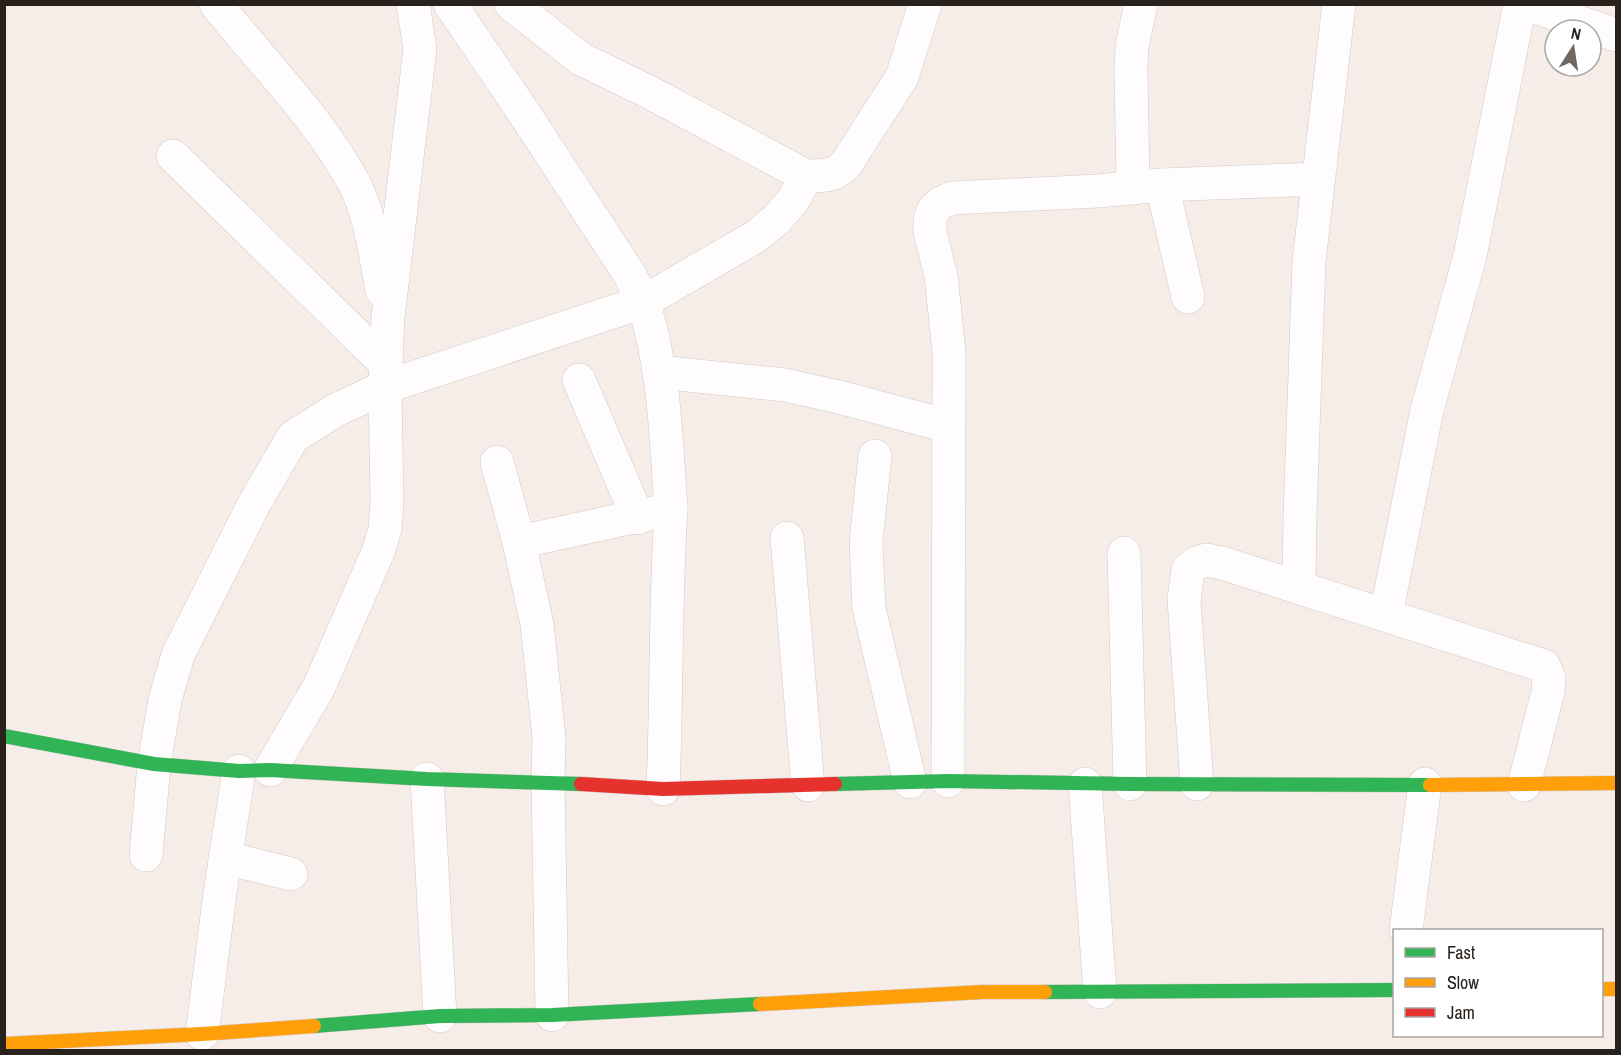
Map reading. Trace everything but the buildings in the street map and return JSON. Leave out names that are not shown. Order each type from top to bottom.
[{"type":"street","points":[[216,4],[289,90],[335,153],[354,184],[366,213],[388,318]]},
{"type":"street","points":[[450,4],[630,275],[643,302],[651,328],[659,372],[671,509],[667,570],[667,696],[663,789]]},
{"type":"street","points":[[511,4],[581,59],[668,102],[806,176],[830,176],[839,172],[846,164],[902,77],[925,4]]},
{"type":"street","points":[[1141,4],[1131,46],[1131,68],[1147,187],[1188,297]]},
{"type":"street","points":[[1299,587],[1309,272],[1339,4]]},
{"type":"street","points":[[1386,615],[1427,410],[1470,256],[1520,4]]},
{"type":"street","points":[[1527,4],[1617,35]]},
{"type":"street","points":[[202,1034],[225,858],[255,771],[319,687],[378,552],[385,529],[388,318],[420,49],[413,5]]},
{"type":"street","points":[[173,156],[386,376]]},
{"type":"street","points":[[146,855],[154,764],[165,700],[178,655],[254,504],[294,437],[386,376],[643,302],[754,237],[777,219],[794,199],[806,176]]},
{"type":"street","points":[[948,781],[949,352],[941,276],[930,232],[930,219],[934,209],[952,198],[1319,179]]},
{"type":"street","points":[[659,372],[785,385],[948,426]]},
{"type":"street","points":[[579,380],[638,518]]},
{"type":"street","points":[[874,456],[866,542],[869,608],[909,782]]},
{"type":"street","points":[[497,462],[519,542],[537,624],[549,738],[552,1015]]},
{"type":"street","points":[[519,542],[671,509]]},
{"type":"street","points":[[787,538],[808,785]]},
{"type":"street","points":[[1124,553],[1130,784]]},
{"type":"street","points":[[1197,784],[1184,600],[1188,570],[1196,563],[1206,560],[1299,587],[1544,666],[1549,678],[1548,692],[1524,785]]},
{"type":"street","points":[[4,736],[154,764],[255,771],[548,782],[663,789],[948,781],[1085,784],[1524,785],[1617,783]]},
{"type":"street","points":[[427,779],[440,1016]]},
{"type":"street","points":[[1085,784],[1100,992]]},
{"type":"street","points":[[1406,929],[1425,784]]},
{"type":"street","points":[[225,858],[291,874]]},
{"type":"street","points":[[4,1044],[202,1034],[440,1016],[552,1015],[983,992],[1393,990]]},
{"type":"traffic: fast","points":[[4,736],[154,764],[239,771],[270,770],[427,779],[581,784]]},
{"type":"traffic: fast","points":[[835,784],[948,781],[1430,785]]},
{"type":"traffic: fast","points":[[1045,992],[1393,990]]},
{"type":"traffic: fast","points":[[314,1026],[440,1016],[552,1015],[760,1004]]},
{"type":"traffic: slow","points":[[1430,785],[1616,783]]},
{"type":"traffic: slow","points":[[1603,989],[1616,989]]},
{"type":"traffic: slow","points":[[760,1004],[983,992],[1045,992]]},
{"type":"traffic: slow","points":[[4,1044],[314,1026]]},
{"type":"traffic: jam","points":[[581,784],[663,789],[835,784]]}]
